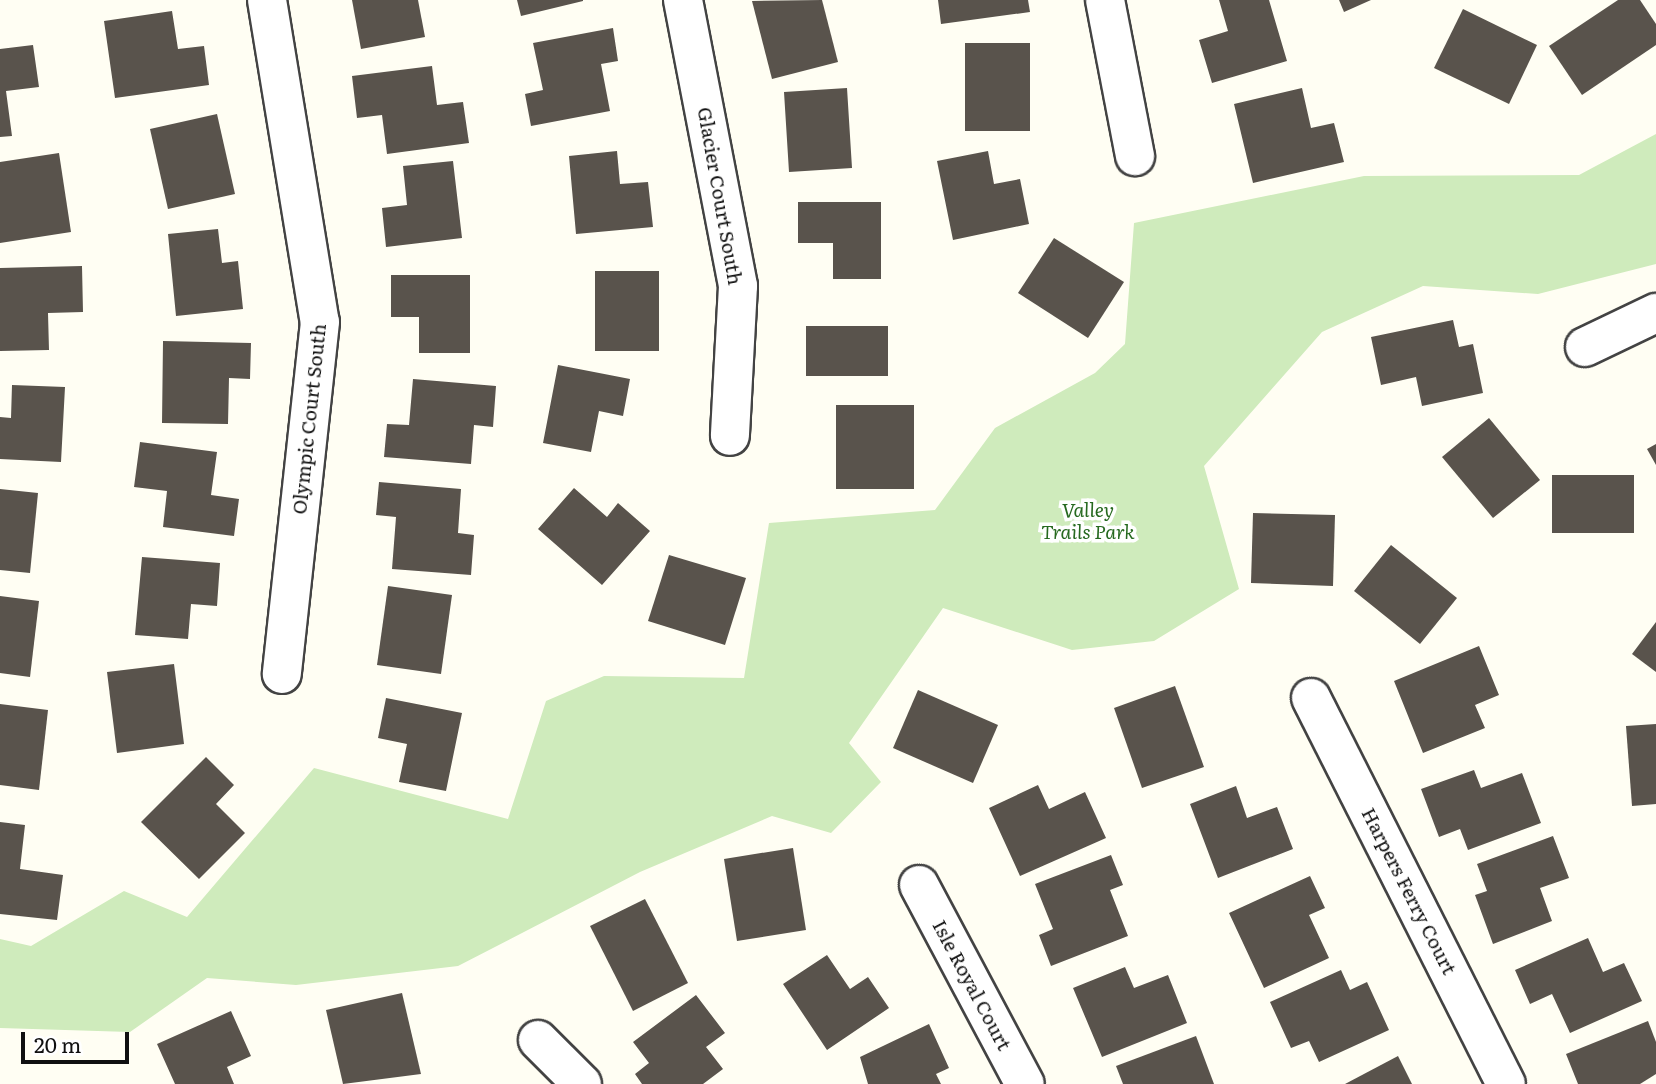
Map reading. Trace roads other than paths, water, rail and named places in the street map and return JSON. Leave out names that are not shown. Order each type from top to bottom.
[{"type":"street","name":"Olympic Court South","points":[[267,0],[320,322],[282,674]]},
{"type":"street","name":"Glacier Court South","points":[[683,0],[738,286],[730,436]]},
{"type":"street","points":[[1105,0],[1135,156]]},
{"type":"street","points":[[1585,347],[1656,313]]},
{"type":"street","name":"Harpers Ferry Court","points":[[1311,698],[1506,1084]]},
{"type":"street","name":"Isle Royal Court","points":[[919,885],[1026,1084]]},
{"type":"street","points":[[538,1040],[582,1084]]},
{"type":"park label","name":"Valley Trails Park","points":[[1088,521]]}]
